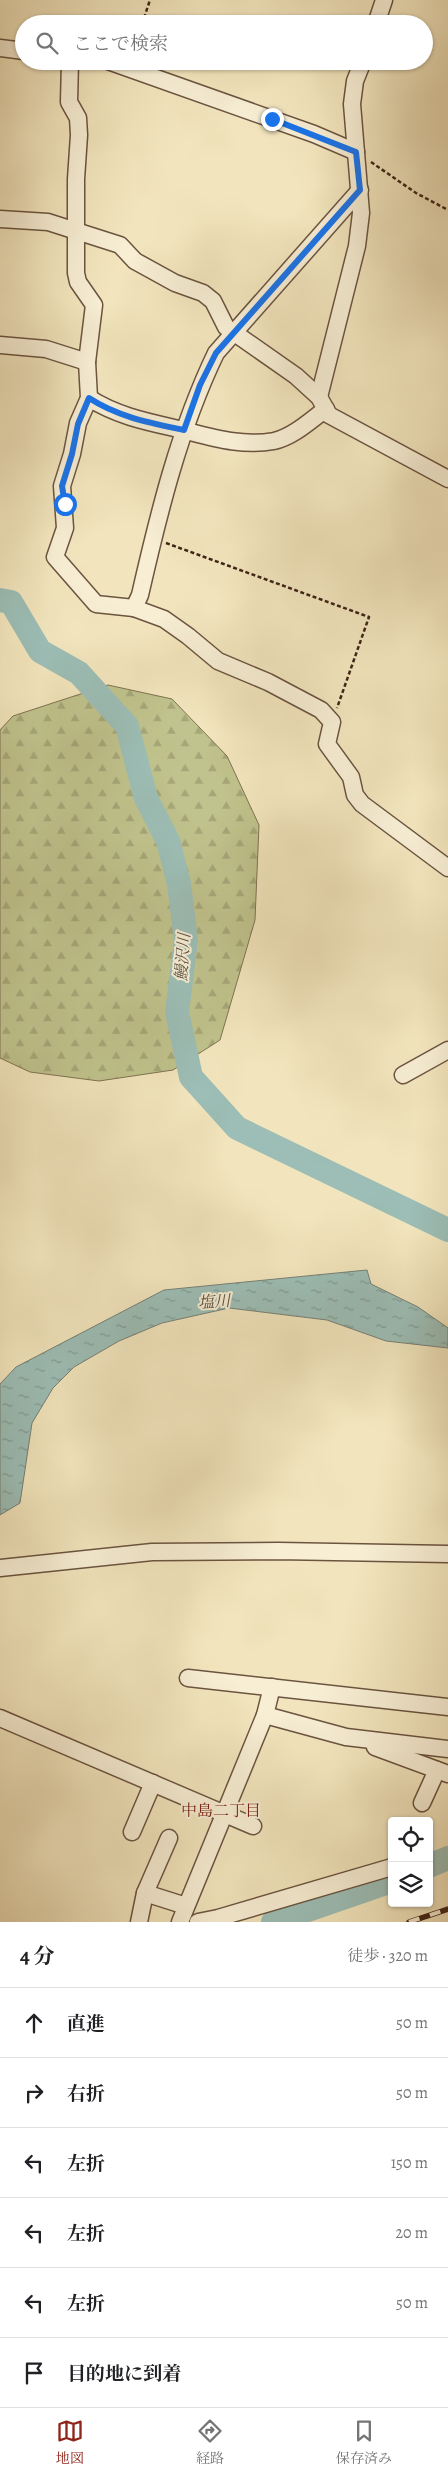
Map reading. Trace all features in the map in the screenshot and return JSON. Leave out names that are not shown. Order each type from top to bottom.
[{"type":"street","points":[[379,15],[384,0]]},
{"type":"street","points":[[0,48],[15,50]]},
{"type":"street","points":[[70,70],[69,102],[78,118],[79,135],[76,179],[76,273],[78,282],[94,305],[86,362],[89,398],[78,424],[72,454],[62,486],[65,528],[55,557],[96,604],[134,608],[164,619],[218,661],[320,710],[332,722],[327,744],[351,777],[355,794],[362,804],[448,868]]},
{"type":"street","points":[[133,70],[314,134],[356,152]]},
{"type":"street","points":[[89,398],[104,408],[127,417],[238,443],[276,440],[297,430],[323,403],[357,246],[361,213],[352,104],[360,70]]},
{"type":"street","points":[[134,608],[140,595],[153,539],[184,430],[200,385],[216,353],[360,190]]},
{"type":"street","points":[[0,220],[48,222],[120,244],[135,261],[175,283],[203,292],[213,301],[226,327],[296,376],[323,403],[329,415],[448,479]]},
{"type":"street","points":[[0,345],[46,348],[86,362]]},
{"type":"street","points":[[403,1075],[448,1050]]},
{"type":"street","points":[[0,1568],[152,1552],[278,1551],[448,1554]]},
{"type":"street","points":[[188,1678],[448,1707]]},
{"type":"street","points":[[180,1922],[265,1715],[272,1687]]},
{"type":"street","points":[[265,1715],[349,1737],[442,1772],[422,1803]]},
{"type":"street","points":[[0,1718],[253,1826]]},
{"type":"street","points":[[349,1737],[448,1749]]},
{"type":"street","points":[[132,1832],[153,1783]]},
{"type":"street","points":[[139,1922],[145,1893],[168,1838]]},
{"type":"street","points":[[198,1922],[218,1918],[388,1867]]},
{"type":"street","points":[[145,1893],[186,1906]]},
{"type":"path","points":[[145,15],[150,0]]},
{"type":"path","points":[[356,152],[416,193],[448,210]]},
{"type":"path","points":[[153,539],[369,617],[332,722]]},
{"type":"green space","points":[[108,685],[172,699],[227,756],[259,825],[255,920],[220,1040],[173,1070],[99,1081],[30,1072],[0,1058],[0,730],[13,716]]},
{"type":"water","name":"塩川","points":[[367,1270],[371,1284],[418,1307],[448,1328],[448,1348],[386,1341],[327,1320],[229,1308],[162,1323],[119,1341],[74,1367],[53,1388],[32,1423],[20,1503],[0,1515],[0,1384],[16,1367],[164,1290]]},
{"type":"waterway","name":"鰻沢川","points":[[0,600],[11,602],[40,651],[79,673],[127,726],[146,798],[168,841],[179,884],[186,940],[177,1012],[191,1077],[237,1128],[448,1230]]},
{"type":"waterway","points":[[433,1864],[448,1858]]},
{"type":"waterway","points":[[273,1922],[388,1882]]},
{"type":"railway","points":[[409,1922],[448,1909]]},
{"type":"district","name":"中島二丁目","points":[[221,1810]]},
{"type":"route","points":[[65,504],[62,486],[72,454],[78,424],[89,398],[104,408],[127,417],[184,430],[200,385],[216,353],[360,190],[356,152],[272,119]]}]
